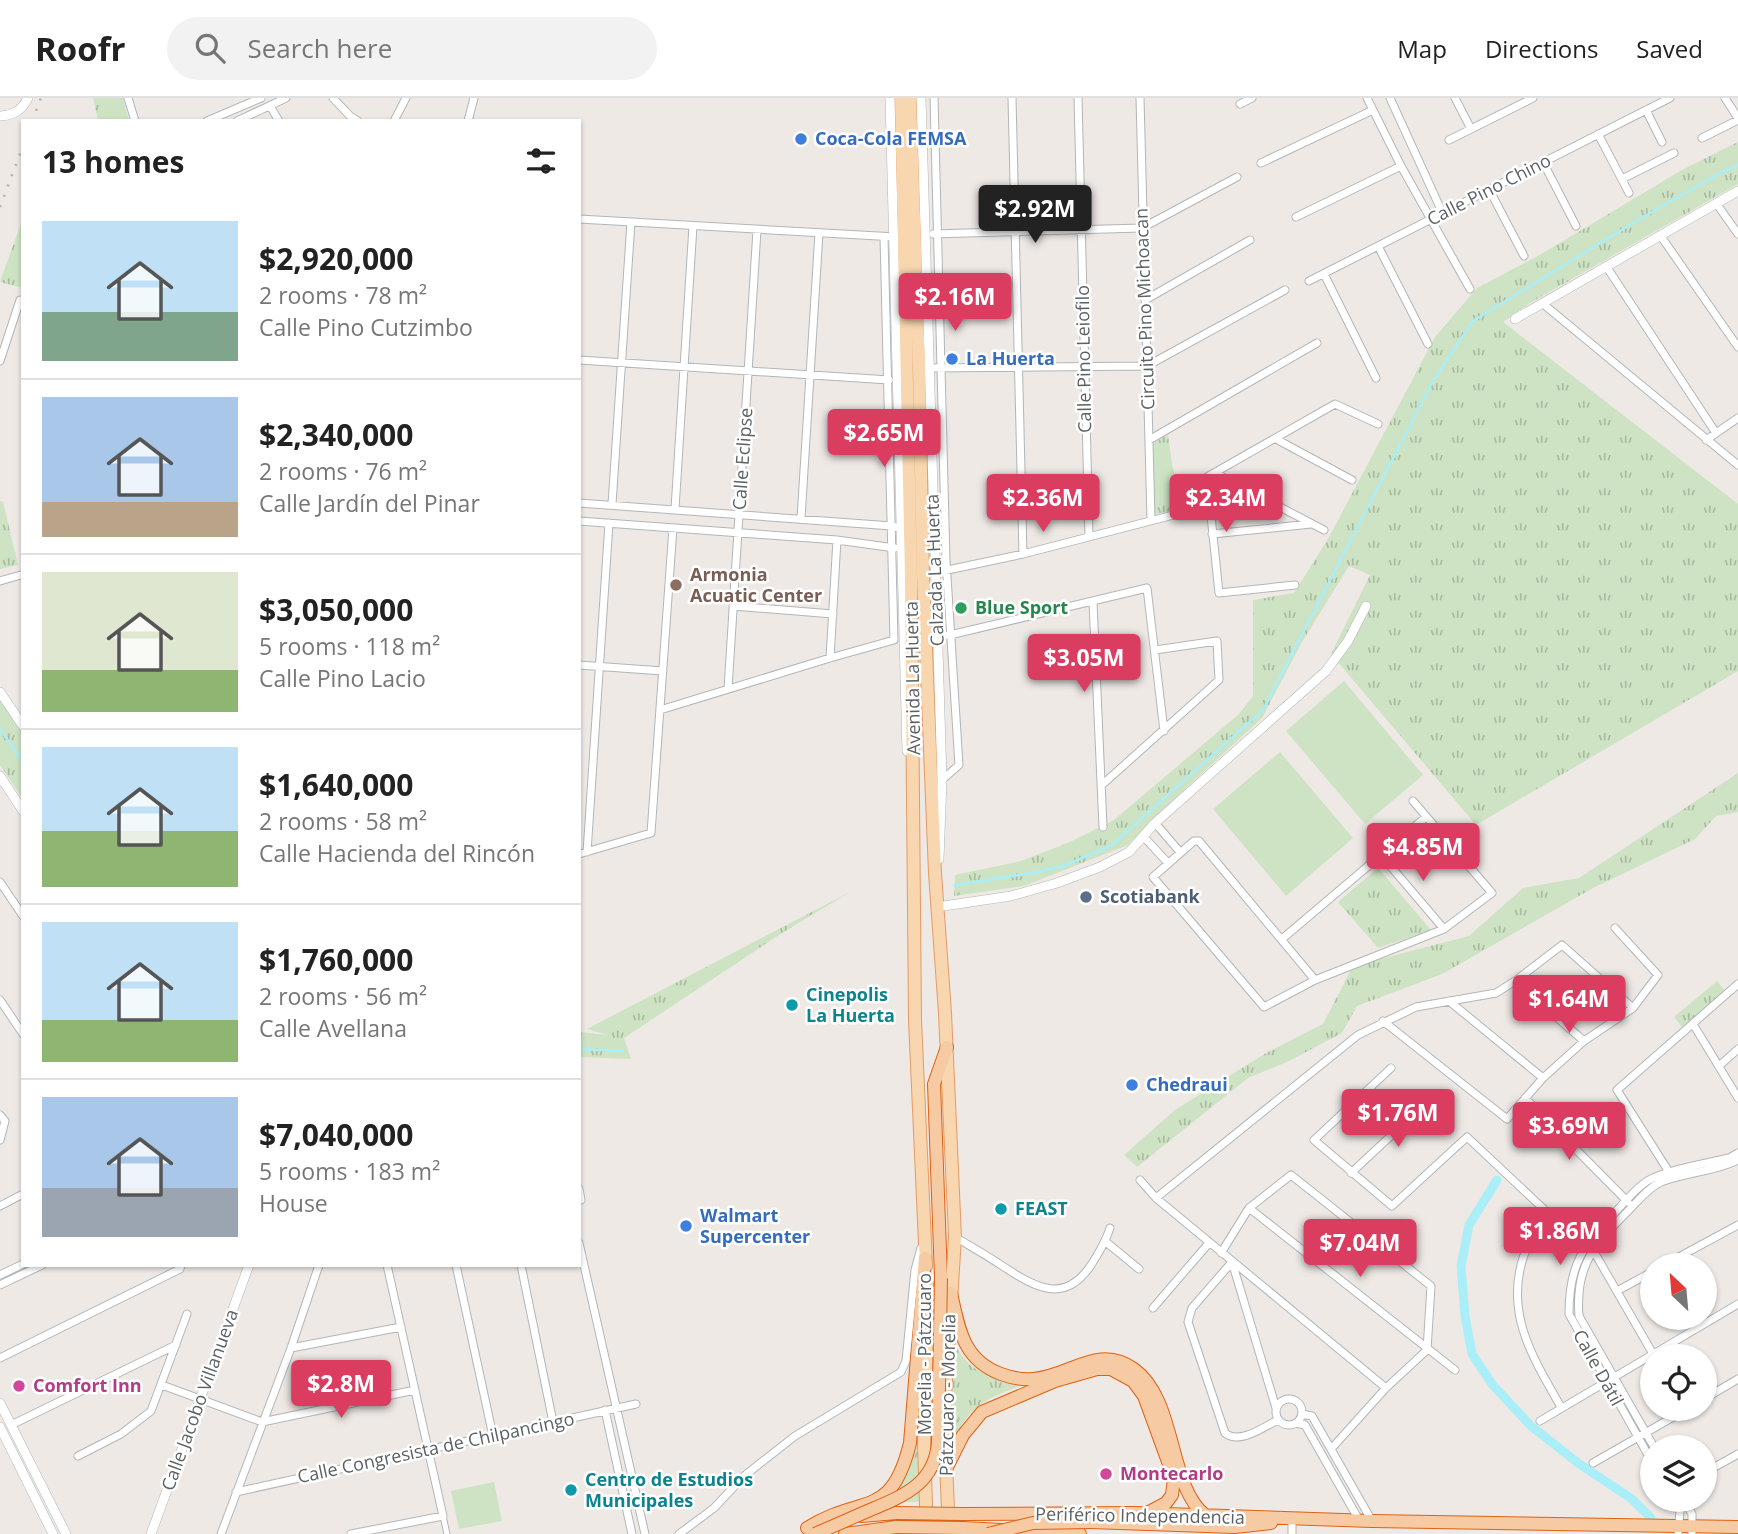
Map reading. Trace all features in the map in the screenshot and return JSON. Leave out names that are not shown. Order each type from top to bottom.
[{"type":"highway","points":[[807,1532],[908,1494],[924,1480],[932,1468],[938,1443],[941,1278],[934,1084],[947,1047]]},
{"type":"highway","points":[[807,1532],[825,1517],[880,1499],[891,1491],[905,1462],[910,1443],[925,1258]]},
{"type":"highway","points":[[951,1293],[960,1335],[978,1362],[991,1370],[1014,1378],[1035,1379],[1095,1359],[1108,1358],[1134,1369],[1158,1399],[1185,1485],[1197,1508],[1205,1515]]},
{"type":"highway","points":[[946,1469],[963,1435],[982,1412],[1068,1377],[1097,1369],[1111,1369],[1133,1381],[1144,1396],[1174,1478],[1172,1495],[1166,1503],[1147,1513]]},
{"type":"highway","name":"Periférico Independencia","points":[[807,1532],[867,1515],[897,1513],[1147,1513],[1650,1530],[1738,1527]]},
{"type":"highway","points":[[988,1534],[1030,1523],[1090,1522],[1245,1527],[1289,1519]]},
{"type":"highway","name":"Periférico Independencia","points":[[845,1534],[896,1527],[1080,1534]]},
{"type":"main road","name":"Avenida La Huerta","points":[[901,98],[901,528],[915,550],[923,575],[935,873],[947,1047],[955,1237],[953,1256]]},
{"type":"main road","name":"Avenida La Huerta","points":[[910,98],[899,237],[924,368],[922,538],[915,550]]},
{"type":"main road","name":"Avenida La Huerta","points":[[923,575],[914,835],[915,1020],[925,1258]]},
{"type":"main road","name":"Pátzcuaro - Morelia","points":[[949,1534],[944,1413],[953,1256]]},
{"type":"main road","name":"Morelia - Pátzcuaro","points":[[925,1258],[928,1307],[925,1444],[927,1534]]},
{"type":"street","points":[[0,117],[19,110],[28,98]]},
{"type":"street","points":[[128,98],[134,119]]},
{"type":"street","points":[[212,119],[261,98]]},
{"type":"street","points":[[241,119],[286,98]]},
{"type":"street","points":[[333,98],[355,119]]},
{"type":"street","points":[[395,119],[406,98]]},
{"type":"street","points":[[469,119],[474,98]]},
{"type":"street","points":[[660,710],[894,640],[915,550],[901,528],[887,380],[899,237],[890,98]]},
{"type":"street","name":"Calzada La Huerta","points":[[922,98],[942,367],[946,570],[959,765],[942,780]]},
{"type":"street","name":"Calzada La Huerta","points":[[914,835],[908,811],[915,550],[932,234],[934,98]]},
{"type":"street","points":[[1012,98],[1023,554]]},
{"type":"street","name":"Calle Pino Leiofilo","points":[[1078,98],[1088,536]]},
{"type":"street","name":"Circuito Pino Michoacan","points":[[1140,98],[1151,520]]},
{"type":"street","points":[[1240,104],[1252,98]]},
{"type":"street","points":[[1367,98],[1401,166],[1470,289]]},
{"type":"street","points":[[1390,98],[1443,214]]},
{"type":"street","points":[[1455,98],[1471,129]]},
{"type":"street","points":[[1449,140],[1533,98]]},
{"type":"street","name":"Calle Pino Chino","points":[[1308,281],[1670,98]]},
{"type":"street","points":[[1702,138],[1738,119],[1726,98]]},
{"type":"street","points":[[270,106],[278,119]]},
{"type":"street","points":[[1261,163],[1373,110]]},
{"type":"street","points":[[1646,110],[1662,142]]},
{"type":"street","points":[[1598,134],[1629,192]]},
{"type":"street","points":[[1622,179],[1674,153]]},
{"type":"street","points":[[1543,162],[1576,226]]},
{"type":"street","points":[[1296,217],[1401,166]]},
{"type":"street","points":[[581,219],[899,237],[1142,228],[1237,177]]},
{"type":"street","points":[[1489,190],[1524,256]]},
{"type":"street","points":[[1515,319],[1738,191]]},
{"type":"street","points":[[1716,203],[1738,234]]},
{"type":"street","points":[[611,504],[631,222]]},
{"type":"street","points":[[675,509],[693,226]]},
{"type":"street","name":"Calle Eclipse","points":[[728,689],[757,230]]},
{"type":"street","points":[[802,518],[819,233]]},
{"type":"street","points":[[1660,234],[1738,347]]},
{"type":"street","points":[[1145,300],[1250,240]]},
{"type":"street","points":[[1378,246],[1428,344]]},
{"type":"street","points":[[1606,266],[1716,433]]},
{"type":"street","points":[[1324,274],[1376,378]]},
{"type":"street","points":[[924,368],[1147,366],[1285,290]]},
{"type":"street","points":[[0,361],[20,300]]},
{"type":"street","points":[[1542,303],[1738,465]]},
{"type":"street","points":[[1149,440],[1317,343]]},
{"type":"street","points":[[581,360],[902,381]]},
{"type":"street","points":[[1295,585],[1219,593],[1207,477],[1335,404],[1378,424]]},
{"type":"street","points":[[1706,440],[1738,418]]},
{"type":"street","points":[[1276,439],[1352,480]]},
{"type":"street","points":[[1215,473],[1324,530]]},
{"type":"street","points":[[581,503],[739,513],[901,528],[922,538]]},
{"type":"street","points":[[923,575],[1023,554],[1181,513],[1210,509]]},
{"type":"street","points":[[581,522],[837,540],[915,550]]},
{"type":"street","points":[[609,523],[601,667],[583,853],[651,833],[673,528]]},
{"type":"street","points":[[1212,534],[1311,524]]},
{"type":"street","points":[[830,657],[837,540]]},
{"type":"street","points":[[0,581],[21,575]]},
{"type":"street","name":"Calzada La Huerta","points":[[923,575],[938,636],[942,780],[939,860],[935,873]]},
{"type":"street","points":[[938,636],[1147,588],[1164,731]]},
{"type":"street","points":[[1093,602],[1103,827]]},
{"type":"street","points":[[733,606],[833,614]]},
{"type":"street","points":[[937,907],[1011,896],[1057,883],[1100,867],[1129,852],[1155,823],[1326,671],[1348,641],[1366,606]]},
{"type":"street","points":[[1102,784],[1219,680],[1217,641],[1155,650]]},
{"type":"street","points":[[581,665],[663,671]]},
{"type":"street","points":[[0,692],[21,723]]},
{"type":"street","points":[[0,776],[21,808]]},
{"type":"street","points":[[1315,980],[1197,840],[1154,875],[1153,880],[1264,1007],[1315,980],[1444,929],[1492,892],[1413,801]]},
{"type":"street","points":[[581,807],[589,808]]},
{"type":"street","points":[[1282,939],[1426,817]]},
{"type":"street","points":[[1155,823],[1180,852]]},
{"type":"street","points":[[1143,836],[1167,863]]},
{"type":"street","points":[[1381,855],[1444,929]]},
{"type":"street","points":[[0,882],[21,913]]},
{"type":"street","points":[[1383,1021],[1507,1119],[1543,1078],[1584,1041],[1633,1008],[1658,975],[1615,928]]},
{"type":"street","points":[[1156,1198],[1358,1035],[1416,1007],[1496,993],[1562,945],[1633,1008]]},
{"type":"street","points":[[1515,981],[1584,1041]]},
{"type":"street","points":[[1669,1172],[1617,1090],[1738,984]]},
{"type":"street","points":[[0,1000],[21,1031]]},
{"type":"street","points":[[1449,1001],[1543,1078]]},
{"type":"street","points":[[1693,1024],[1738,1098]]},
{"type":"street","points":[[1719,1066],[1738,1049]]},
{"type":"street","points":[[1391,1068],[1314,1140],[1392,1206],[1467,1137],[1549,1214],[1594,1250],[1647,1344]]},
{"type":"street","points":[[1525,1097],[1629,1204]]},
{"type":"street","points":[[1351,1173],[1426,1103]]},
{"type":"street","points":[[0,1140],[3,1118]]},
{"type":"street","name":"Calle Dátil","points":[[1646,1433],[1579,1316],[1577,1292],[1584,1266],[1604,1234],[1649,1179],[1729,1158],[1738,1153]]},
{"type":"street","name":"Calle Dátil","points":[[1640,1441],[1569,1314],[1569,1290],[1577,1260],[1586,1244],[1650,1188],[1661,1182],[1726,1166],[1738,1160]]},
{"type":"street","points":[[1221,1252],[1249,1208],[1291,1175],[1431,1286],[1427,1350],[1386,1388],[1331,1449]]},
{"type":"street","points":[[1140,1180],[1156,1198],[1209,1243],[1386,1388]]},
{"type":"street","points":[[0,1206],[21,1195]]},
{"type":"street","points":[[1249,1208],[1455,1370]]},
{"type":"street","points":[[1549,1214],[1524,1254],[1518,1287],[1518,1317],[1535,1362],[1561,1407]]},
{"type":"street","points":[[1686,1253],[1738,1225]]},
{"type":"street","points":[[955,1237],[1029,1283],[1049,1289],[1067,1288],[1084,1276],[1106,1242],[1110,1228]]},
{"type":"street","points":[[680,1534],[713,1508],[744,1476],[795,1436],[901,1372],[906,1361],[915,1270],[925,1237]]},
{"type":"street","points":[[1106,1242],[1139,1269]]},
{"type":"street","points":[[1153,1308],[1209,1243]]},
{"type":"street","points":[[581,1251],[645,1534]]},
{"type":"street","points":[[1232,1262],[1278,1420],[1288,1426],[1296,1423],[1302,1415],[1301,1406],[1290,1399],[1282,1401],[1276,1408]]},
{"type":"street","points":[[1232,1262],[1192,1308],[1188,1322],[1225,1433],[1231,1438],[1239,1438],[1278,1420]]},
{"type":"street","points":[[0,1275],[21,1265]]},
{"type":"street","points":[[0,1285],[38,1267]]},
{"type":"street","points":[[0,1358],[180,1267]]},
{"type":"street","name":"Calle Jacobo Villanueva","points":[[151,1534],[248,1267]]},
{"type":"street","points":[[220,1534],[319,1267]]},
{"type":"street","points":[[387,1267],[447,1534]]},
{"type":"street","points":[[456,1267],[493,1436]]},
{"type":"street","points":[[521,1267],[553,1422]]},
{"type":"street","points":[[1617,1291],[1640,1279]]},
{"type":"street","points":[[1670,1344],[1738,1304]]},
{"type":"street","points":[[78,1457],[121,1434],[151,1411],[187,1314]]},
{"type":"street","points":[[291,1348],[401,1327]]},
{"type":"street","points":[[11,1425],[176,1345]]},
{"type":"street","points":[[1540,1421],[1640,1362]]},
{"type":"street","points":[[1717,1391],[1738,1379]]},
{"type":"street","points":[[162,1385],[262,1422],[415,1390]]},
{"type":"street","points":[[0,1403],[66,1534]]},
{"type":"street","name":"Calle Congresista de Chilpancingo","points":[[236,1492],[636,1404]]},
{"type":"street","points":[[605,1410],[632,1534]]},
{"type":"street","points":[[1302,1415],[1312,1416],[1338,1461],[1366,1520]]},
{"type":"street","points":[[1593,1463],[1667,1421]]},
{"type":"street","points":[[1296,1423],[1306,1426],[1329,1466],[1366,1520]]},
{"type":"street","points":[[0,1427],[53,1534]]},
{"type":"street","points":[[1717,1466],[1738,1454]]},
{"type":"street","points":[[1329,1466],[1338,1461]]},
{"type":"street","points":[[1678,1530],[1680,1512]]},
{"type":"street","points":[[1691,1512],[1692,1530]]},
{"type":"street","points":[[351,1534],[443,1516]]},
{"type":"street","points":[[1289,1519],[1292,1534]]},
{"type":"green space","points":[[93,98],[123,98],[128,119],[98,119]]},
{"type":"green space","points":[[1738,142],[1738,184],[1530,303],[1503,322],[1738,504],[1738,671],[1476,825],[1331,654],[1370,575],[1349,566],[1302,642],[1262,718],[1128,845],[1024,886],[954,896],[955,875],[1021,861],[1070,842],[1114,820],[1239,714],[1253,696],[1253,600],[1294,593],[1328,539],[1435,337],[1477,288],[1538,256],[1682,170]]},
{"type":"green space","points":[[21,224],[21,287],[0,282]]},
{"type":"green space","points":[[1168,435],[1177,501],[1175,510],[1153,515],[1151,444]]},
{"type":"green space","points":[[1169,460],[1174,470],[1176,503],[1156,505],[1156,463]]},
{"type":"green space","points":[[0,501],[3,502],[18,565],[0,569]]},
{"type":"green space","points":[[1344,681],[1423,775],[1365,824],[1286,731]]},
{"type":"green space","points":[[0,699],[21,730],[21,796],[0,765]]},
{"type":"green space","points":[[1280,752],[1353,838],[1286,896],[1213,809]]},
{"type":"green space","points":[[1738,773],[1738,812],[1716,816],[1695,839],[1595,887],[1442,974],[1357,1006],[1342,1033],[1289,1061],[1248,1078],[1137,1167],[1124,1155],[1175,1110],[1266,1053],[1323,1024],[1353,966],[1469,936],[1523,888],[1579,878]]},
{"type":"green space","points":[[1378,868],[1431,930],[1378,948],[1338,902]]},
{"type":"green space","points":[[852,891],[782,933],[624,1038],[631,1059],[581,1057],[581,1032],[608,1035],[587,1029]]},
{"type":"green space","points":[[1717,981],[1725,991],[1682,1027],[1674,1017]]},
{"type":"green space","points":[[954,1343],[967,1361],[981,1372],[1020,1386],[995,1396],[976,1408],[962,1424],[950,1449]]},
{"type":"green space","points":[[917,1413],[919,1502],[888,1502],[900,1485]]},
{"type":"green space","points":[[494,1482],[502,1521],[459,1529],[451,1491]]},
{"type":"waterway","points":[[955,885],[1066,865],[1112,845],[1263,710],[1433,381],[1473,321],[1638,220],[1738,165]]},
{"type":"waterway","points":[[0,729],[21,759]]},
{"type":"waterway","points":[[581,1049],[623,1051]]},
{"type":"waterway","points":[[1497,1180],[1469,1225],[1461,1266],[1465,1316],[1472,1354],[1492,1384],[1531,1426],[1578,1463],[1632,1499],[1651,1518]]},
{"type":"railway","points":[[33,119],[41,98]]},
{"type":"railway","points":[[0,207],[21,151]]},
{"type":"place","name":"Coca-Cola FEMSA","points":[[801,139]]},
{"type":"place","name":"La Huerta","points":[[952,359]]},
{"type":"place","name":"Armonia Acuatic Center","points":[[676,585]]},
{"type":"place","name":"Blue Sport","points":[[961,608]]},
{"type":"place","name":"Scotiabank","points":[[1086,897]]},
{"type":"place","name":"Cinepolis La Huerta","points":[[792,1005]]},
{"type":"place","name":"Chedraui","points":[[1132,1085]]},
{"type":"place","name":"FEAST","points":[[1001,1209]]},
{"type":"place","name":"Walmart Supercenter","points":[[686,1226]]},
{"type":"place","name":"Comfort Inn","points":[[19,1386]]},
{"type":"place","name":"Montecarlo","points":[[1106,1474]]},
{"type":"place","name":"Centro de Estudios Municipales","points":[[571,1490]]}]
